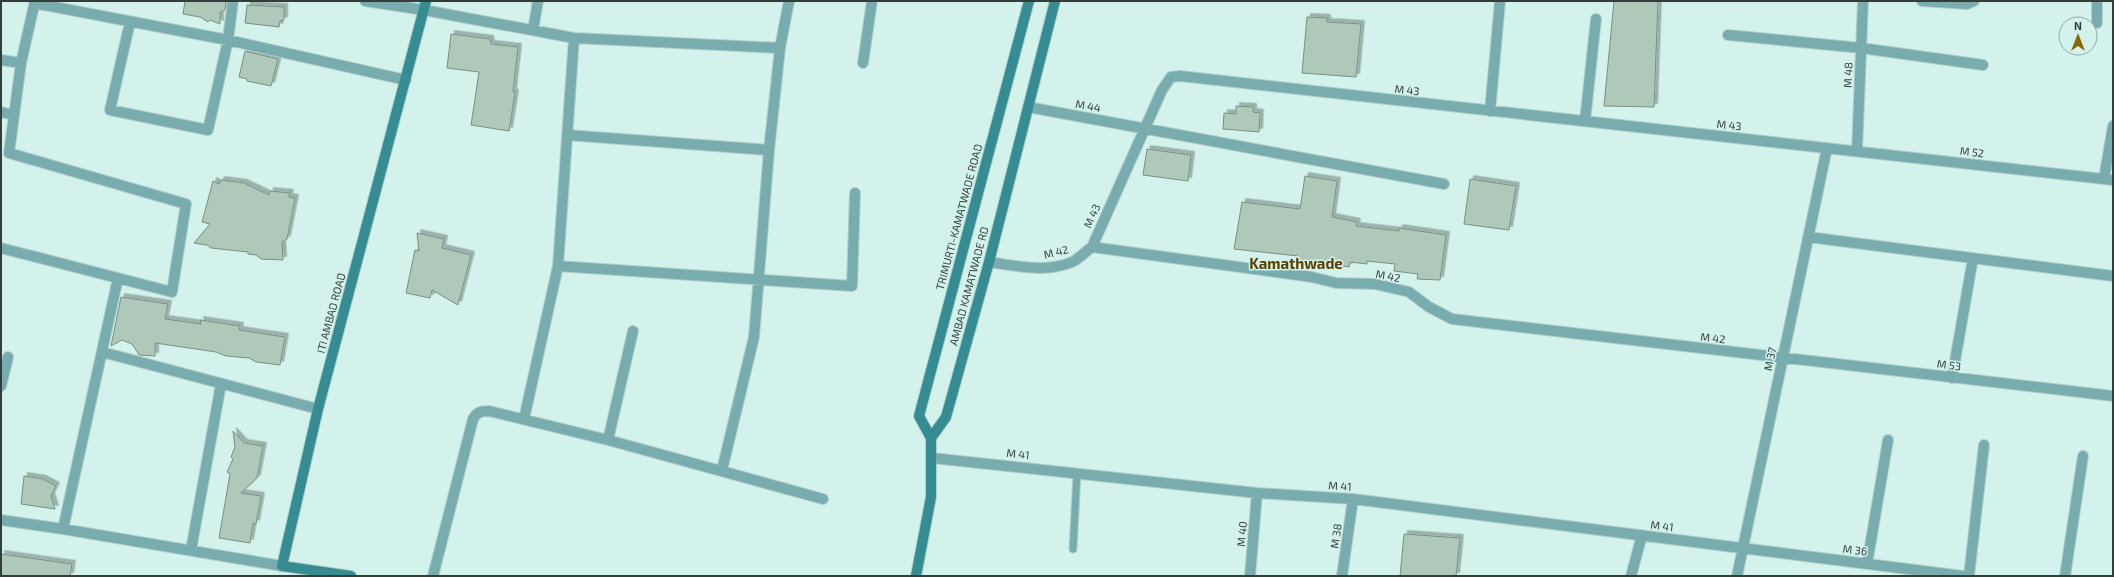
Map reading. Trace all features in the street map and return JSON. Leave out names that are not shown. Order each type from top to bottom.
[{"type":"street","points":[[130,22],[110,110],[208,130],[228,40],[233,1]]},
{"type":"street","points":[[365,1],[425,5],[574,38],[780,48]]},
{"type":"street","points":[[533,30],[538,1]]},
{"type":"street","points":[[722,470],[754,337],[769,150],[780,48],[789,1]]},
{"type":"street","points":[[863,63],[872,1]]},
{"type":"street","name":"TRIMURTI-KAMATWADE ROAD","points":[[931,438],[919,416],[1029,1]]},
{"type":"street","name":"AMBAD KAMATWADE RD","points":[[931,438],[946,418],[989,262],[1055,1]]},
{"type":"street","points":[[1490,111],[1500,1]]},
{"type":"street","name":"M 48","points":[[1857,151],[1863,1]]},
{"type":"street","points":[[1922,1],[1967,4],[1974,1]]},
{"type":"street","points":[[2097,1],[2097,16]]},
{"type":"street","points":[[1,248],[172,292],[186,204],[9,153],[21,63],[34,2],[228,40],[406,80]]},
{"type":"street","name":"ITI AMBAD ROAD","points":[[282,566],[318,409],[425,5]]},
{"type":"street","points":[[1585,121],[1596,19]]},
{"type":"street","points":[[1728,35],[1861,48],[1983,65]]},
{"type":"street","points":[[524,419],[558,266],[574,38]]},
{"type":"street","points":[[1,60],[21,63]]},
{"type":"street","name":"M 43","points":[[1092,247],[1144,129],[1166,82],[1171,77],[1180,76],[1827,148]]},
{"type":"street","name":"M 44","points":[[1028,107],[1444,184]]},
{"type":"street","points":[[1,112],[14,115]]},
{"type":"street","points":[[2109,180],[2113,126]]},
{"type":"street","points":[[567,135],[769,150]]},
{"type":"street","name":"M 52","points":[[1827,148],[2109,180]]},
{"type":"street","name":"M 37","points":[[1737,576],[1827,148]]},
{"type":"street","points":[[558,266],[852,286],[855,193]]},
{"type":"street","points":[[1808,236],[2113,276]]},
{"type":"street","name":"M 42","points":[[989,262],[1027,268],[1054,267],[1073,262],[1092,247],[1312,278],[1336,283],[1375,284],[1409,292],[1429,307],[1452,319],[1782,358]]},
{"type":"street","points":[[1952,378],[1974,258]]},
{"type":"street","points":[[63,529],[118,278]]},
{"type":"street","points":[[608,440],[634,331]]},
{"type":"street","points":[[102,352],[318,409]]},
{"type":"street","points":[[1,386],[8,357]]},
{"type":"street","name":"M 53","points":[[1782,358],[2113,396]]},
{"type":"street","points":[[191,550],[222,384]]},
{"type":"street","points":[[433,576],[473,419],[476,414],[482,411],[524,419],[608,440],[722,470],[823,499]]},
{"type":"street","points":[[916,576],[931,497],[931,438]]},
{"type":"street","points":[[1868,564],[1888,440]]},
{"type":"street","points":[[1968,576],[1984,445]]},
{"type":"street","points":[[2065,576],[2082,456]]},
{"type":"street","name":"M 41","points":[[932,458],[1257,493],[1353,499],[1744,548]]},
{"type":"street","name":"M 40","points":[[1250,576],[1257,493]]},
{"type":"street","name":"M 38","points":[[1342,576],[1353,499]]},
{"type":"street","points":[[1,520],[351,576]]},
{"type":"street","points":[[1631,576],[1642,535]]},
{"type":"street","name":"M 36","points":[[1744,548],[1963,576]]},
{"type":"lane","points":[[1073,549],[1077,473]]},
{"type":"building","points":[[185,1],[226,1],[225,10],[220,12],[220,24],[210,20],[208,22],[200,17],[183,14]]},
{"type":"building","points":[[1614,1],[1658,1],[1654,107],[1604,106]]},
{"type":"building","points":[[247,5],[284,7],[284,20],[280,21],[279,27],[245,23]]},
{"type":"building","points":[[1307,17],[1327,18],[1327,22],[1361,24],[1356,77],[1302,73]]},
{"type":"building","points":[[451,34],[490,39],[491,44],[518,47],[513,92],[515,93],[509,131],[471,125],[479,72],[447,68]]},
{"type":"building","points":[[245,51],[278,59],[271,86],[247,81],[247,79],[239,77]]},
{"type":"building","points":[[1236,106],[1253,107],[1253,112],[1260,113],[1259,132],[1223,129],[1224,113],[1236,114]]},
{"type":"building","points":[[1147,149],[1191,155],[1188,181],[1143,175]]},
{"type":"building","points":[[1305,176],[1337,181],[1332,217],[1357,222],[1356,226],[1399,231],[1399,228],[1446,235],[1440,280],[1417,279],[1418,274],[1394,271],[1395,264],[1367,261],[1367,264],[1350,262],[1349,267],[1328,264],[1328,262],[1298,260],[1298,256],[1234,249],[1242,202],[1300,209]]},
{"type":"building","points":[[1470,179],[1516,186],[1509,230],[1464,224]]},
{"type":"building","points":[[221,180],[244,183],[269,195],[270,191],[290,193],[289,197],[295,198],[287,239],[282,242],[283,260],[261,259],[256,255],[248,254],[248,252],[211,248],[207,245],[194,243],[210,224],[202,222],[213,181],[219,184]]},
{"type":"building","points":[[417,233],[444,239],[442,248],[471,255],[458,305],[432,290],[430,298],[406,293],[415,250],[419,251]]},
{"type":"building","points":[[121,297],[168,304],[165,319],[201,324],[200,320],[240,326],[239,330],[285,337],[280,365],[256,362],[249,358],[226,356],[216,352],[155,343],[155,356],[139,355],[132,344],[122,340],[111,346]]},
{"type":"building","points":[[233,431],[244,443],[263,446],[257,478],[241,493],[261,496],[256,524],[253,523],[250,543],[219,538],[230,474],[227,472],[233,459],[231,457],[235,447]]},
{"type":"building","points":[[24,476],[43,479],[56,486],[51,496],[55,509],[21,504]]},
{"type":"building","points":[[1404,534],[1460,538],[1456,576],[1400,576]]},
{"type":"building","points":[[1,554],[72,564],[70,576],[1,576]]},
{"type":"district","name":"Kamathwade","points":[[1296,264]]}]
